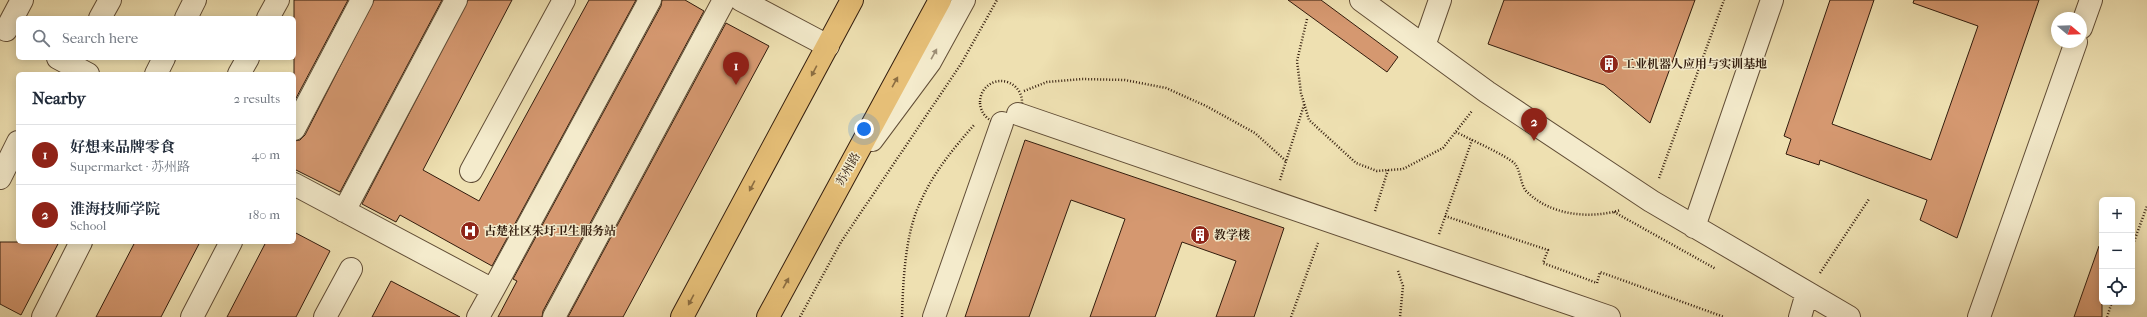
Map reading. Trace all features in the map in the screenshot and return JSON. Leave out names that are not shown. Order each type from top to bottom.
[{"type":"main road","points":[[682,317],[852,0]]},
{"type":"main road","name":"苏州路","points":[[768,317],[940,0]]},
{"type":"street","points":[[8,31],[22,0]]},
{"type":"street","points":[[101,16],[110,0]]},
{"type":"street","points":[[187,16],[195,0]]},
{"type":"street","points":[[269,16],[278,0]]},
{"type":"street","points":[[296,125],[362,0]]},
{"type":"street","points":[[344,211],[456,0]]},
{"type":"street","points":[[471,171],[564,0]]},
{"type":"street","points":[[478,317],[650,0]]},
{"type":"street","points":[[554,317],[724,0]]},
{"type":"street","points":[[741,0],[828,46]]},
{"type":"street","points":[[844,176],[930,62],[964,0]]},
{"type":"street","points":[[1361,0],[1487,92],[1651,201],[1849,317]]},
{"type":"street","points":[[1424,46],[1440,0]]},
{"type":"street","points":[[1694,227],[1772,0]]},
{"type":"street","points":[[2087,12],[2091,0]]},
{"type":"street","points":[[1979,317],[2074,48]]},
{"type":"street","points":[[157,72],[163,60]]},
{"type":"street","points":[[240,72],[247,60]]},
{"type":"street","points":[[934,317],[1002,117],[1273,201],[1609,317]]},
{"type":"street","points":[[0,178],[16,146]]},
{"type":"street","points":[[296,185],[493,290]]},
{"type":"street","points":[[42,317],[80,244]]},
{"type":"street","points":[[192,317],[230,244]]},
{"type":"street","points":[[325,317],[351,269]]},
{"type":"street","points":[[1800,317],[1807,293]]},
{"type":"path","points":[[800,317],[841,242],[961,64],[997,0]]},
{"type":"path","points":[[1456,132],[1515,164],[1526,191],[1545,204],[1567,213],[1587,215],[1609,214],[1651,201],[1724,0]]},
{"type":"path","points":[[1307,19],[1297,61],[1304,104],[1310,120],[1356,163],[1377,170],[1403,169],[1443,148],[1487,92]]},
{"type":"path","points":[[1020,92],[1047,82],[1082,80],[1124,80],[1166,88],[1206,106],[1255,133],[1286,161]]},
{"type":"path","points":[[1273,201],[1304,104]]},
{"type":"path","points":[[902,317],[902,286],[909,244],[919,204],[935,173],[959,142],[1002,117]]},
{"type":"path","points":[[1431,256],[1472,140]]},
{"type":"path","points":[[1367,234],[1388,170]]},
{"type":"path","points":[[1807,293],[1869,199]]},
{"type":"path","points":[[2135,239],[2147,206]]},
{"type":"path","points":[[1614,212],[1717,270]]},
{"type":"path","points":[[1445,216],[1548,250],[1543,263],[1597,283],[1600,272],[1724,317]]},
{"type":"path","points":[[1291,317],[1327,220]]},
{"type":"path","points":[[1389,242],[1403,286],[1400,317]]},
{"type":"path","points":[[2107,317],[2111,305]]},
{"type":"building","points":[[294,0],[348,0],[296,98],[296,72],[294,72],[294,60],[296,60],[296,16],[294,16]]},
{"type":"building","points":[[374,0],[442,0],[340,192],[296,170],[296,141],[300,140],[305,135]]},
{"type":"building","points":[[468,0],[512,0],[423,170],[479,201],[589,0],[636,0],[492,266],[400,215],[396,222],[362,204]]},
{"type":"building","points":[[662,0],[685,0],[704,11],[543,311],[542,317],[498,317],[517,281],[513,279],[661,6]]},
{"type":"building","points":[[1288,0],[1321,0],[1398,57],[1387,72]]},
{"type":"building","name":"工业机器人应用与实训基地","points":[[1504,0],[1695,0],[1650,123],[1604,85],[1488,44]]},
{"type":"building","points":[[1830,0],[1874,0],[1832,124],[1931,160],[1978,26],[1913,3],[1914,0],[2039,0],[1957,238],[1920,220],[1927,200],[1820,160],[1819,165],[1786,154],[1791,139],[1784,136]]},
{"type":"building","points":[[726,23],[769,46],[623,317],[568,317]]},
{"type":"building","name":"教学楼","points":[[1025,140],[1284,228],[1254,317],[1216,317],[1236,261],[1182,242],[1155,317],[1090,317],[1125,219],[1071,200],[1029,317],[965,317]]},
{"type":"building","points":[[296,233],[330,251],[296,317],[227,317],[265,244],[296,244]]},
{"type":"building","points":[[0,242],[16,242],[16,244],[58,244],[21,315],[0,304]]},
{"type":"building","points":[[134,244],[199,244],[161,317],[96,317]]},
{"type":"building","points":[[2099,246],[2099,305],[2102,305],[2102,317],[2074,317]]},
{"type":"building","points":[[391,281],[460,317],[372,317]]},
{"type":"place","name":"工业机器人应用与实训基地","points":[[1609,64]]},
{"type":"place","name":"好想来品牌零食","points":[[736,85]]},
{"type":"place","name":"淮海技师学院","points":[[1534,141]]},
{"type":"place","name":"古楚社区朱圩卫生服务站","points":[[470,231]]},
{"type":"place","name":"教学楼","points":[[1200,235]]}]
